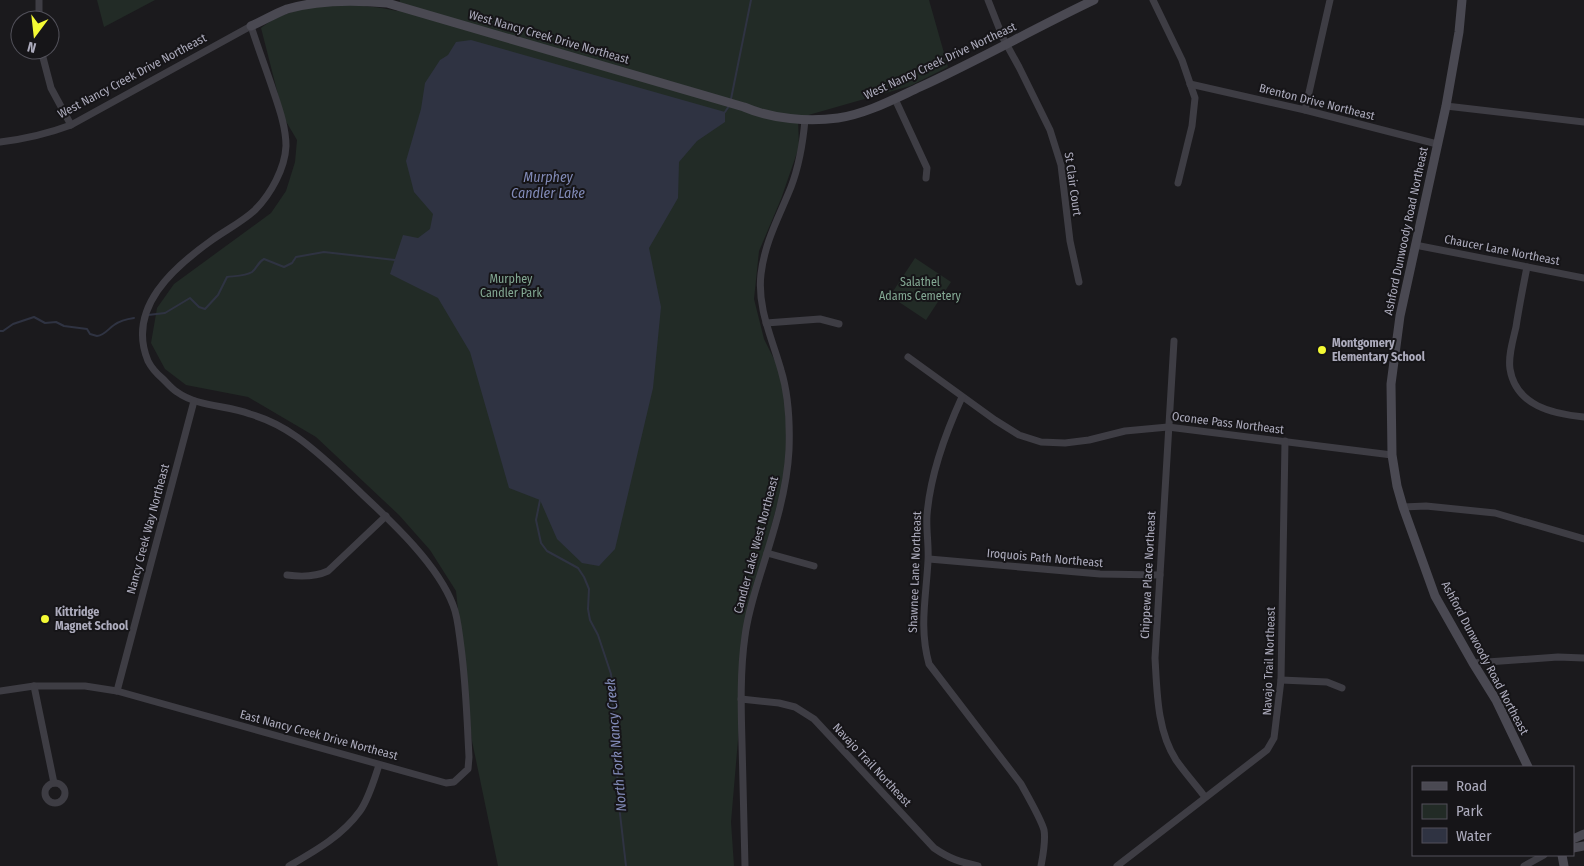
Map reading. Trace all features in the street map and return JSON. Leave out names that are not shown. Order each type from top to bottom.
[{"type":"street","name":"West Nancy Creek Drive Northeast","points":[[0,142],[23,140],[70,125],[251,26],[286,10],[326,0],[361,0],[388,3],[769,115],[820,120],[852,115],[894,99],[958,69],[1094,0]]},
{"type":"street","name":"St Clair Court","points":[[988,0],[1006,44],[1050,130],[1061,165],[1070,241],[1079,282]]},
{"type":"street","points":[[1153,0],[1182,60],[1195,98],[1192,126],[1178,183]]},
{"type":"street","points":[[1305,110],[1330,0]]},
{"type":"street","name":"Ashford Dunwoody Road Northeast","points":[[1462,0],[1460,32],[1446,106],[1400,316],[1391,384],[1392,455],[1397,486],[1435,596],[1496,700],[1528,766]]},
{"type":"street","points":[[251,26],[285,132],[286,147],[284,159],[266,197],[255,209],[194,253],[170,274],[153,295],[144,314],[142,332],[148,362],[175,391],[194,401],[248,413],[274,423],[322,455],[386,516],[328,571],[301,577],[287,575]]},
{"type":"street","points":[[44,60],[51,88],[70,125]]},
{"type":"street","name":"Brenton Drive Northeast","points":[[1190,84],[1305,110],[1437,144]]},
{"type":"street","points":[[894,99],[927,168],[926,178]]},
{"type":"street","points":[[1446,106],[1584,122]]},
{"type":"street","name":"Candler Lake West Northeast","points":[[745,866],[741,700],[744,637],[750,607],[767,553],[786,477],[789,427],[786,389],[760,296],[762,262],[766,244],[797,170],[805,120]]},
{"type":"street","name":"Chaucer Lane Northeast","points":[[1415,245],[1584,278]]},
{"type":"street","points":[[1527,267],[1511,353],[1510,368],[1514,384],[1538,408],[1563,415],[1584,417]]},
{"type":"street","points":[[766,323],[820,319],[839,324]]},
{"type":"street","name":"Chippewa Place Northeast","points":[[1174,341],[1155,658],[1156,680],[1162,725],[1168,745],[1176,760],[1205,797]]},
{"type":"street","name":"Oconee Pass Northeast","points":[[908,357],[962,398],[1019,435],[1041,442],[1065,443],[1089,440],[1126,430],[1168,427],[1392,455]]},
{"type":"street","name":"Shawnee Lane Northeast","points":[[962,398],[949,424],[932,484],[927,515],[929,559],[923,624],[926,650],[930,664],[1021,784],[1029,798],[1044,830],[1041,866]]},
{"type":"street","name":"Nancy Creek Way Northeast","points":[[117,691],[194,401]]},
{"type":"street","name":"Navajo Trail Northeast","points":[[1117,866],[1267,750],[1274,738],[1278,722],[1282,680],[1285,441]]},
{"type":"street","points":[[1404,507],[1426,506],[1495,513],[1584,539]]},
{"type":"street","name":"East Nancy Creek Drive Northeast","points":[[34,686],[85,686],[117,691],[379,764],[446,782],[454,782],[468,769],[469,757],[464,674],[454,605],[439,578],[411,542],[386,516]]},
{"type":"street","points":[[767,553],[814,566]]},
{"type":"street","name":"Iroquois Path Northeast","points":[[929,559],[1100,574],[1160,575]]},
{"type":"street","points":[[1473,663],[1558,657],[1584,658]]},
{"type":"street","points":[[1282,680],[1327,682],[1342,688]]},
{"type":"street","points":[[0,691],[34,686],[54,782]]},
{"type":"street","name":"Navajo Trail Northeast","points":[[741,700],[794,707],[814,719],[934,848],[960,862],[978,866]]},
{"type":"street","points":[[289,866],[335,838],[350,824],[361,810],[379,764]]},
{"type":"street","points":[[1524,866],[1542,856]]},
{"type":"green space","points":[[97,0],[155,0],[104,27]]},
{"type":"green space","name":"Murphey Candler Park","points":[[400,0],[929,0],[948,67],[910,86],[798,118],[799,147],[781,199],[759,251],[754,299],[764,339],[785,381],[789,447],[782,487],[756,583],[745,658],[731,822],[734,866],[498,866],[472,741],[456,591],[430,550],[399,515],[316,437],[248,397],[186,385],[165,369],[151,343],[157,308],[174,284],[271,213],[286,191],[295,162],[297,140],[284,118],[261,28],[291,12],[309,8],[345,5],[397,11]]},
{"type":"green space","name":"Salathel Adams Cemetery","points":[[915,258],[951,282],[926,320],[890,296]]},
{"type":"water","name":"Murphey Candler Lake","points":[[471,40],[725,112],[725,122],[697,141],[679,162],[678,198],[649,248],[661,307],[653,388],[615,549],[599,566],[582,563],[557,539],[540,500],[509,488],[470,352],[438,298],[390,274],[403,235],[418,238],[430,229],[433,214],[414,192],[406,161],[421,109],[425,83],[440,60],[448,55],[456,42]]},
{"type":"waterway","name":"North Fork Nancy Creek","points":[[731,99],[751,0]]},
{"type":"waterway","name":"North Fork Nancy Creek","points":[[725,112],[729,106]]},
{"type":"waterway","points":[[148,315],[165,313],[190,298],[199,307],[205,309],[218,295],[227,277],[249,273],[264,259],[284,267],[292,263],[296,257],[324,252],[395,260]]},
{"type":"waterway","points":[[0,331],[13,324],[34,317],[45,323],[56,322],[64,326],[87,329],[90,334],[97,336],[119,322],[134,318]]},
{"type":"waterway","name":"North Fork Nancy Creek","points":[[540,500],[536,520],[541,543],[547,551],[578,568],[584,577],[589,589],[588,609],[590,620],[598,635],[611,674],[619,805],[626,866]]},
{"type":"place","name":"Montgomery Elementary School","points":[[1322,350]]},
{"type":"place","name":"Kittridge Magnet School","points":[[45,619]]}]
